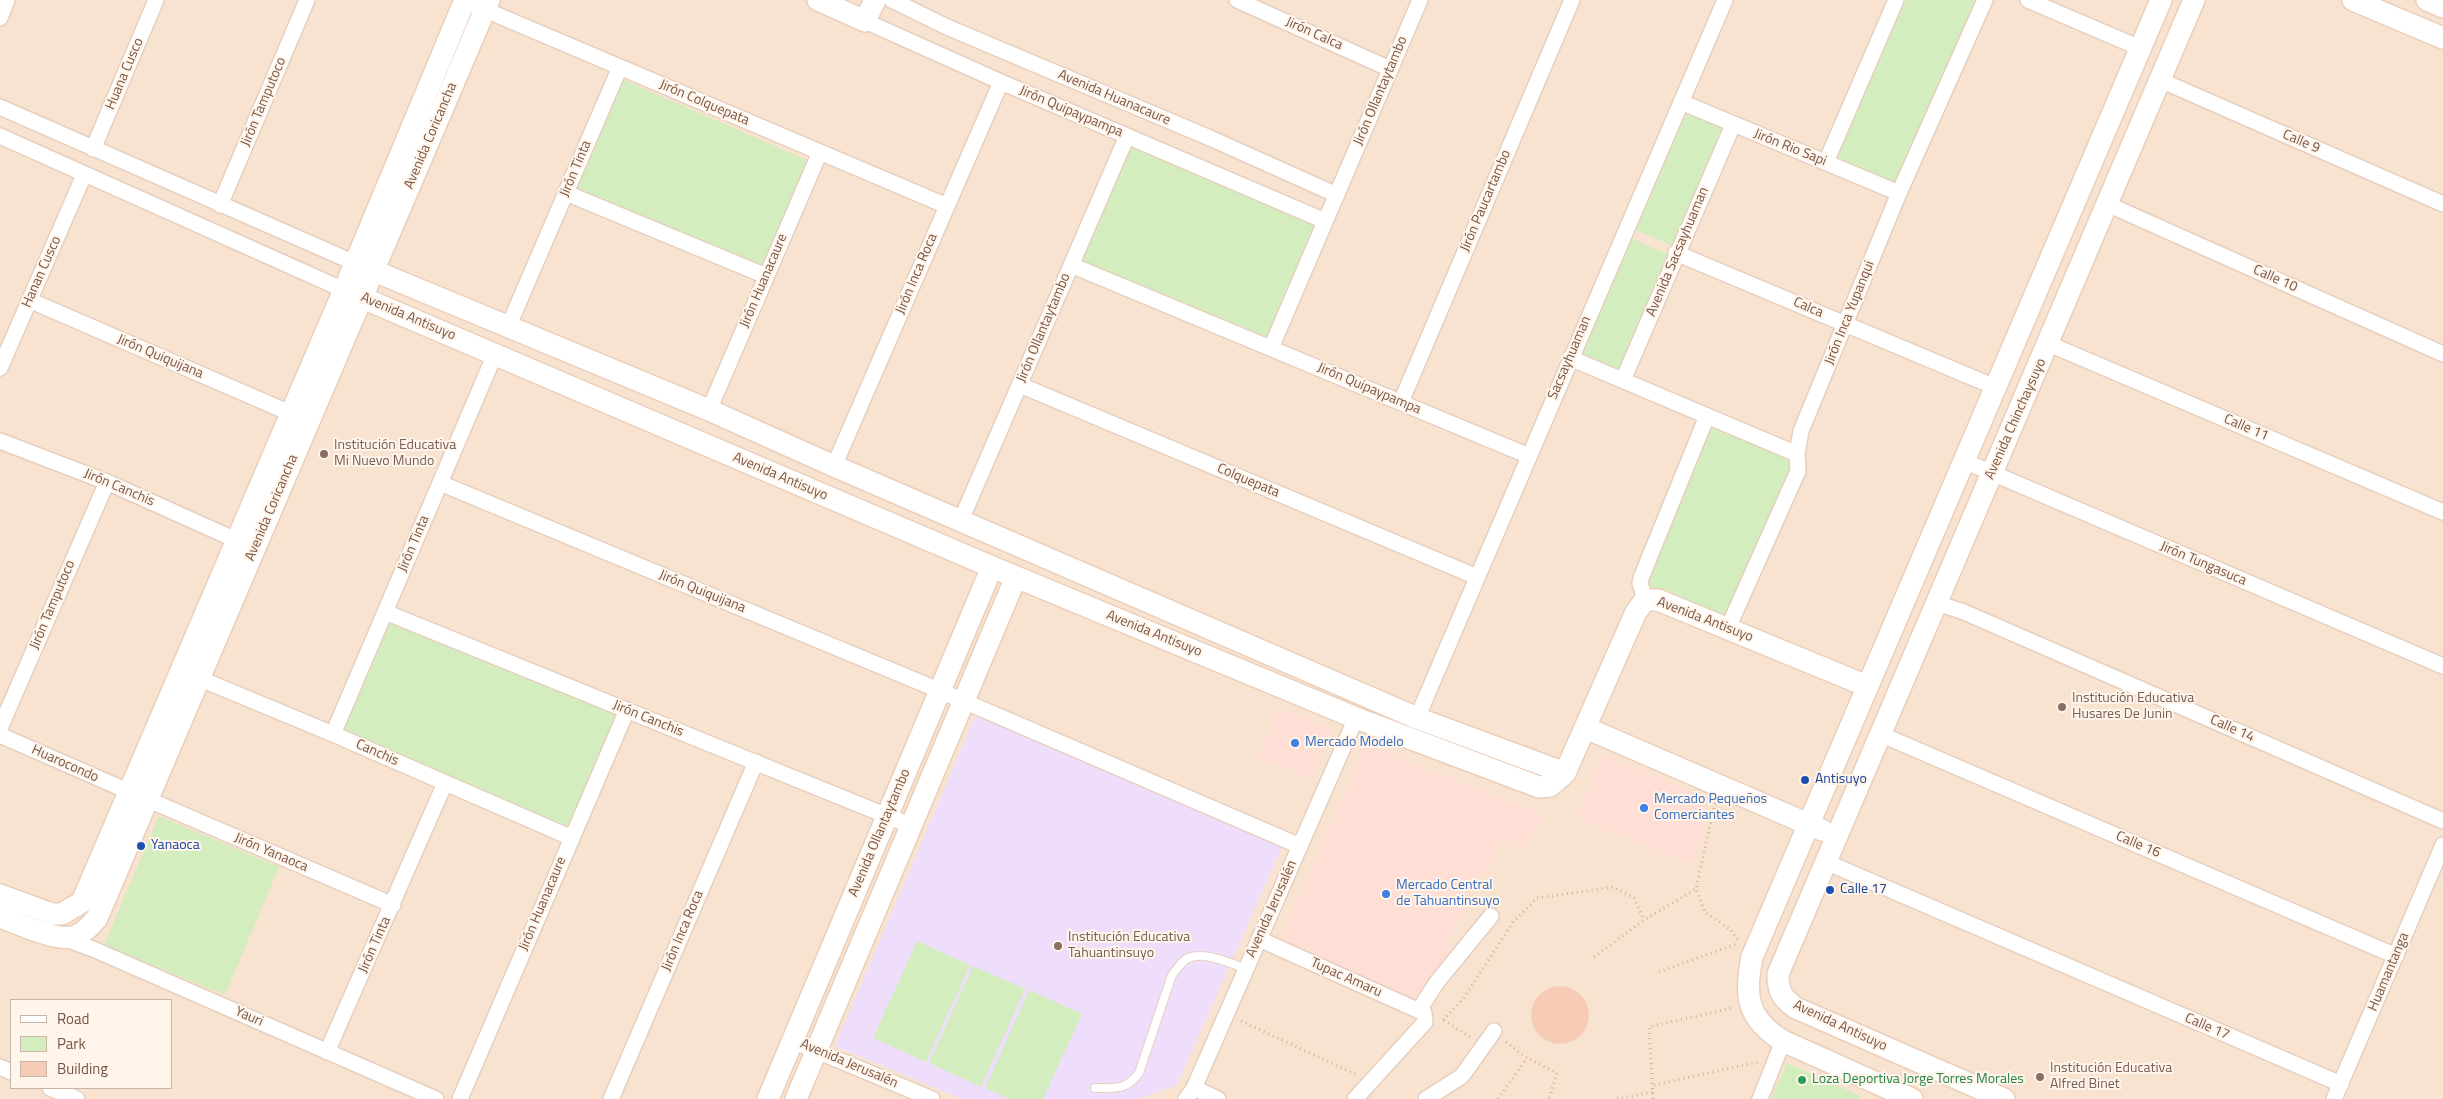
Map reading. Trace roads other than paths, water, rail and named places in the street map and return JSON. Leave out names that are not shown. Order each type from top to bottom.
[{"type":"street","points":[[0,18],[7,0]]},
{"type":"street","name":"Huana Cusco","points":[[93,149],[156,0]]},
{"type":"street","name":"Jirón Tamputoco","points":[[220,205],[307,0]]},
{"type":"street","name":"Jirón Colquepata","points":[[464,0],[487,5],[620,67],[947,206]]},
{"type":"street","name":"Avenida Coricancha","points":[[364,267],[464,0]]},
{"type":"street","name":"Jirón Quipaypampa","points":[[818,0],[855,11],[1000,82],[1325,221]]},
{"type":"street","points":[[855,11],[875,0]]},
{"type":"street","name":"Avenida Huanacaure","points":[[892,0],[947,27],[1210,138],[1337,195]]},
{"type":"street","name":"Jirón Calca","points":[[1237,0],[1390,69]]},
{"type":"street","name":"Jirón Ollantaytambo","points":[[1271,348],[1420,0]]},
{"type":"street","name":"Jirón Paucartambo","points":[[1401,402],[1572,0]]},
{"type":"street","name":"Sacsayhuaman","points":[[1417,718],[1725,0]]},
{"type":"street","points":[[1826,162],[1896,0]]},
{"type":"street","name":"Jirón Inca Yupanqui","points":[[1728,628],[1798,471],[1797,454],[1801,431],[1899,193],[1985,0]]},
{"type":"street","points":[[2028,0],[2140,48]]},
{"type":"street","points":[[1912,1099],[1877,1092],[1767,1031],[1756,1019],[1748,999],[1748,977],[1752,957],[2161,0]]},
{"type":"street","name":"Avenida Chinchaysuyo","points":[[1837,836],[2049,344],[2194,0]]},
{"type":"street","points":[[2353,0],[2443,38]]},
{"type":"street","points":[[2427,0],[2443,7]]},
{"type":"street","name":"Avenida Coricancha","points":[[60,937],[75,936],[87,929],[98,918],[140,796],[190,675],[364,267],[487,5]]},
{"type":"street","name":"Jirón Tinta","points":[[509,326],[620,67]]},
{"type":"street","name":"Calle 9","points":[[2160,80],[2443,204]]},
{"type":"street","name":"Jirón Inca Roca","points":[[834,466],[1000,82]]},
{"type":"street","name":"Jirón Rio Sapi","points":[[1681,102],[1899,193]]},
{"type":"street","name":"Avenida Antisuyo","points":[[0,107],[220,205],[364,267],[709,410],[1417,718],[1565,773]]},
{"type":"street","name":"Avenida Sacsayhuaman","points":[[1623,380],[1676,253],[1733,125]]},
{"type":"street","name":"Avenida Antisuyo","points":[[0,136],[353,293],[992,567],[1356,718],[1539,787],[1550,786],[1565,773],[1636,612],[1645,600],[1658,600],[1867,686]]},
{"type":"street","name":"Jirón Ollantaytambo","points":[[961,520],[1126,136]]},
{"type":"street","name":"Jirón Huanacaure","points":[[709,410],[820,152]]},
{"type":"street","name":"Hanan Cusco","points":[[0,368],[84,175]]},
{"type":"street","points":[[566,194],[766,276]]},
{"type":"street","name":"Calle 10","points":[[2107,204],[2443,354]]},
{"type":"street","name":"Calca","points":[[1676,253],[1996,387]]},
{"type":"street","name":"Jirón Quipaypampa","points":[[1070,265],[1529,456]]},
{"type":"street","name":"Avenida Coricancha","points":[[190,675],[236,540],[290,413],[353,293]]},
{"type":"street","name":"Jirón Quiquijana","points":[[29,300],[290,413]]},
{"type":"street","name":"Calle 11","points":[[2049,344],[2443,512]]},
{"type":"street","name":"Jirón Tinta","points":[[333,734],[495,354]]},
{"type":"street","points":[[1570,358],[1797,454]]},
{"type":"street","name":"Colquepata","points":[[1020,385],[1477,577]]},
{"type":"street","points":[[1645,600],[1640,583],[1641,578],[1707,416]]},
{"type":"street","name":"Jirón Canchis","points":[[0,441],[107,482],[236,540]]},
{"type":"street","name":"Jirón Tungasuca","points":[[1964,461],[2443,666]]},
{"type":"street","name":"Jirón Tamputoco","points":[[0,728],[107,482]]},
{"type":"street","name":"Jirón Quiquijana","points":[[440,483],[939,690],[1300,846]]},
{"type":"street","name":"Avenida Ollantaytambo","points":[[768,1099],[992,567]]},
{"type":"street","name":"Avenida Ollantaytambo","points":[[796,1099],[1016,577]]},
{"type":"street","name":"Calle 14","points":[[1937,603],[1964,612],[2443,821]]},
{"type":"street","name":"Jirón Canchis","points":[[385,612],[912,826]]},
{"type":"street","name":"Canchis","points":[[190,675],[333,734],[572,838]]},
{"type":"street","name":"Jirón Huanacaure","points":[[460,1099],[627,710]]},
{"type":"street","name":"Avenida Jerusalén","points":[[1190,1093],[1356,718]]},
{"type":"street","points":[[1586,728],[1837,836]]},
{"type":"street","name":"Calle 16","points":[[1880,734],[2396,956]]},
{"type":"street","name":"Huarocondo","points":[[0,735],[140,796]]},
{"type":"street","name":"Jirón Inca Roca","points":[[611,1099],[756,762]]},
{"type":"street","name":"Jirón Tinta","points":[[327,1052],[446,783]]},
{"type":"street","name":"Avenida Coricancha","points":[[0,895],[52,914],[62,914],[82,902],[140,796]]},
{"type":"street","name":"Jirón Yanaoca","points":[[140,796],[393,906]]},
{"type":"street","name":"Avenida Antisuyo","points":[[1837,836],[1778,974],[1778,990],[1783,999],[1796,1008],[2004,1099]]},
{"type":"street","name":"Huamantanga","points":[[2334,1099],[2443,845]]},
{"type":"street","name":"Calle 17","points":[[1826,862],[2341,1084]]},
{"type":"street","points":[[1355,1099],[1423,1017],[1437,982],[1492,916]]},
{"type":"street","points":[[0,917],[60,937]]},
{"type":"street","name":"Yauri","points":[[60,937],[93,949],[436,1099]]},
{"type":"street","name":"Tupac Amaru","points":[[1259,939],[1423,1017]]},
{"type":"street","points":[[1426,1099],[1462,1076],[1494,1031]]},
{"type":"street","name":"Avenida Jerusalén","points":[[794,1041],[817,1050],[902,1093],[932,1099]]},
{"type":"street","points":[[1760,1099],[1783,1041]]},
{"type":"street","points":[[52,1089],[77,1099]]},
{"type":"street","points":[[1190,1093],[1218,1099]]},
{"type":"lane","points":[[1095,1088],[1123,1088],[1132,1083],[1139,1073],[1172,975],[1181,963],[1190,957],[1200,956],[1230,962],[1246,969]]},
{"type":"place","name":"Institución Educativa Mi Nuevo Mundo","points":[[324,454]]},
{"type":"place","name":"Institución Educativa Husares De Junin","points":[[2062,707]]},
{"type":"place","name":"Mercado Modelo","points":[[1295,743]]},
{"type":"place","name":"Antisuyo","points":[[1805,780]]},
{"type":"place","name":"Mercado Pequeños Comerciantes","points":[[1644,808]]},
{"type":"place","name":"Yanaoca","points":[[141,846]]},
{"type":"place","name":"Calle 17","points":[[1830,890]]},
{"type":"place","name":"Mercado Central de Tahuantinsuyo","points":[[1386,894]]},
{"type":"place","name":"Institución Educativa Tahuantinsuyo","points":[[1058,946]]},
{"type":"place","name":"Institución Educativa Alfred Binet","points":[[2040,1077]]},
{"type":"place","name":"Loza Deportiva Jorge Torres Morales","points":[[1802,1080]]}]
